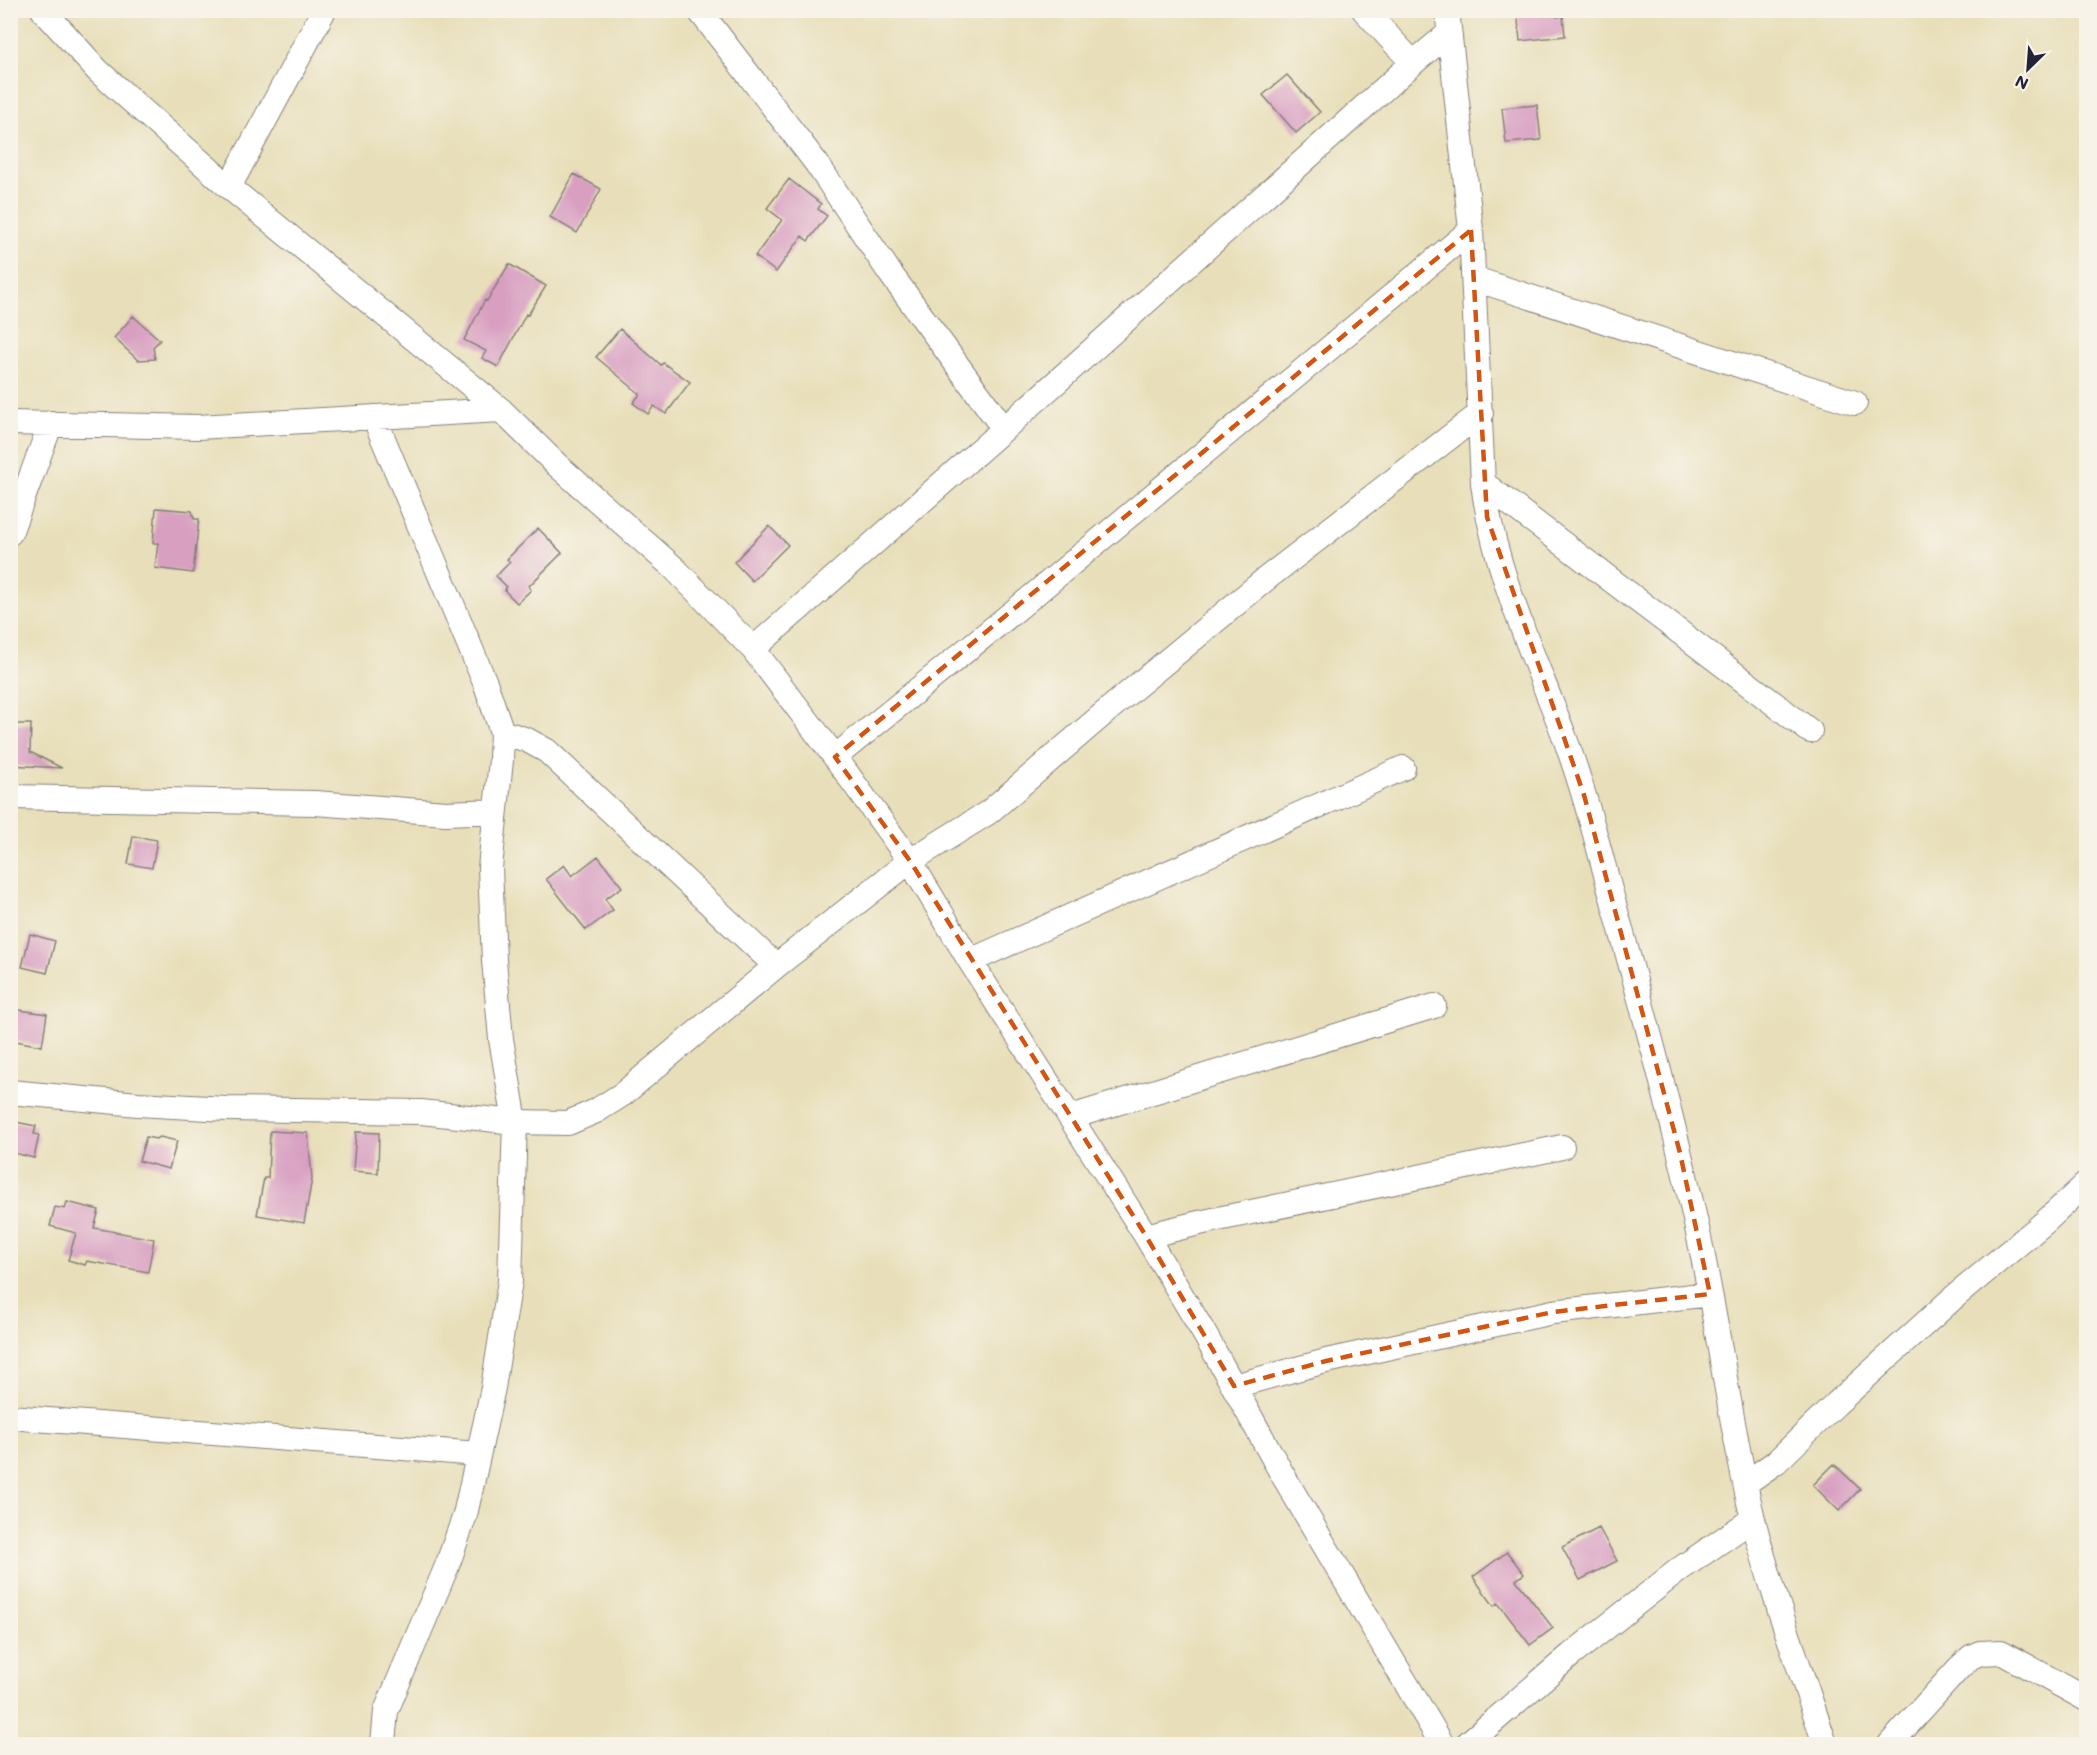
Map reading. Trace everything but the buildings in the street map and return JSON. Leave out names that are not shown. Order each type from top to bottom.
[{"type":"street","points":[[43,10],[98,71],[229,187],[501,410],[557,465],[674,568],[753,649],[910,861],[970,961],[1146,1236],[1234,1386],[1281,1472],[1442,1744]]},
{"type":"street","points":[[229,187],[324,10]]},
{"type":"street","points":[[699,10],[817,164],[890,273],[1004,429]]},
{"type":"street","points":[[1364,10],[1413,63]]},
{"type":"street","points":[[753,649],[1004,429],[1413,63],[1448,22]]},
{"type":"street","points":[[1448,22],[1471,230],[1483,483],[1487,517],[1515,606],[1565,736],[1590,818],[1680,1153],[1710,1294],[1753,1519],[1769,1576],[1825,1744]]},
{"type":"street","points":[[835,757],[1023,604],[1471,230]]},
{"type":"street","points":[[1474,279],[1855,403]]},
{"type":"street","points":[[10,423],[198,427],[501,410]]},
{"type":"street","points":[[10,1092],[226,1110],[421,1112],[515,1122],[568,1123],[596,1111],[623,1094],[776,966],[910,861],[989,812],[1267,578],[1480,413]]},
{"type":"street","points":[[374,417],[486,685],[501,732],[501,760],[490,868],[494,960],[501,1039],[515,1122],[510,1281],[493,1388],[465,1515],[447,1566],[386,1711],[383,1744]]},
{"type":"street","points":[[10,533],[51,423]]},
{"type":"street","points":[[1483,483],[1810,730]]},
{"type":"street","points":[[501,732],[527,740],[546,751],[776,966]]},
{"type":"street","points":[[970,961],[1403,768]]},
{"type":"street","points":[[10,797],[315,803],[446,813],[495,811]]},
{"type":"street","points":[[1071,1117],[1434,1006]]},
{"type":"street","points":[[1146,1236],[1562,1147]]},
{"type":"street","points":[[1746,1483],[1776,1462],[1944,1306],[2045,1222],[2086,1184]]},
{"type":"street","points":[[1234,1386],[1326,1361],[1553,1312],[1710,1294]]},
{"type":"street","points":[[10,1417],[478,1454]]},
{"type":"street","points":[[1467,1744],[1571,1655],[1680,1569],[1753,1519]]},
{"type":"street","points":[[1890,1744],[1959,1668],[1971,1657],[1980,1653],[2001,1652],[2086,1699]]},
{"type":"highlighted area","points":[[1471,230],[1487,517],[1584,795],[1680,1153],[1710,1294],[1553,1312],[1326,1361],[1234,1386],[1146,1236],[910,861],[835,757]]}]
